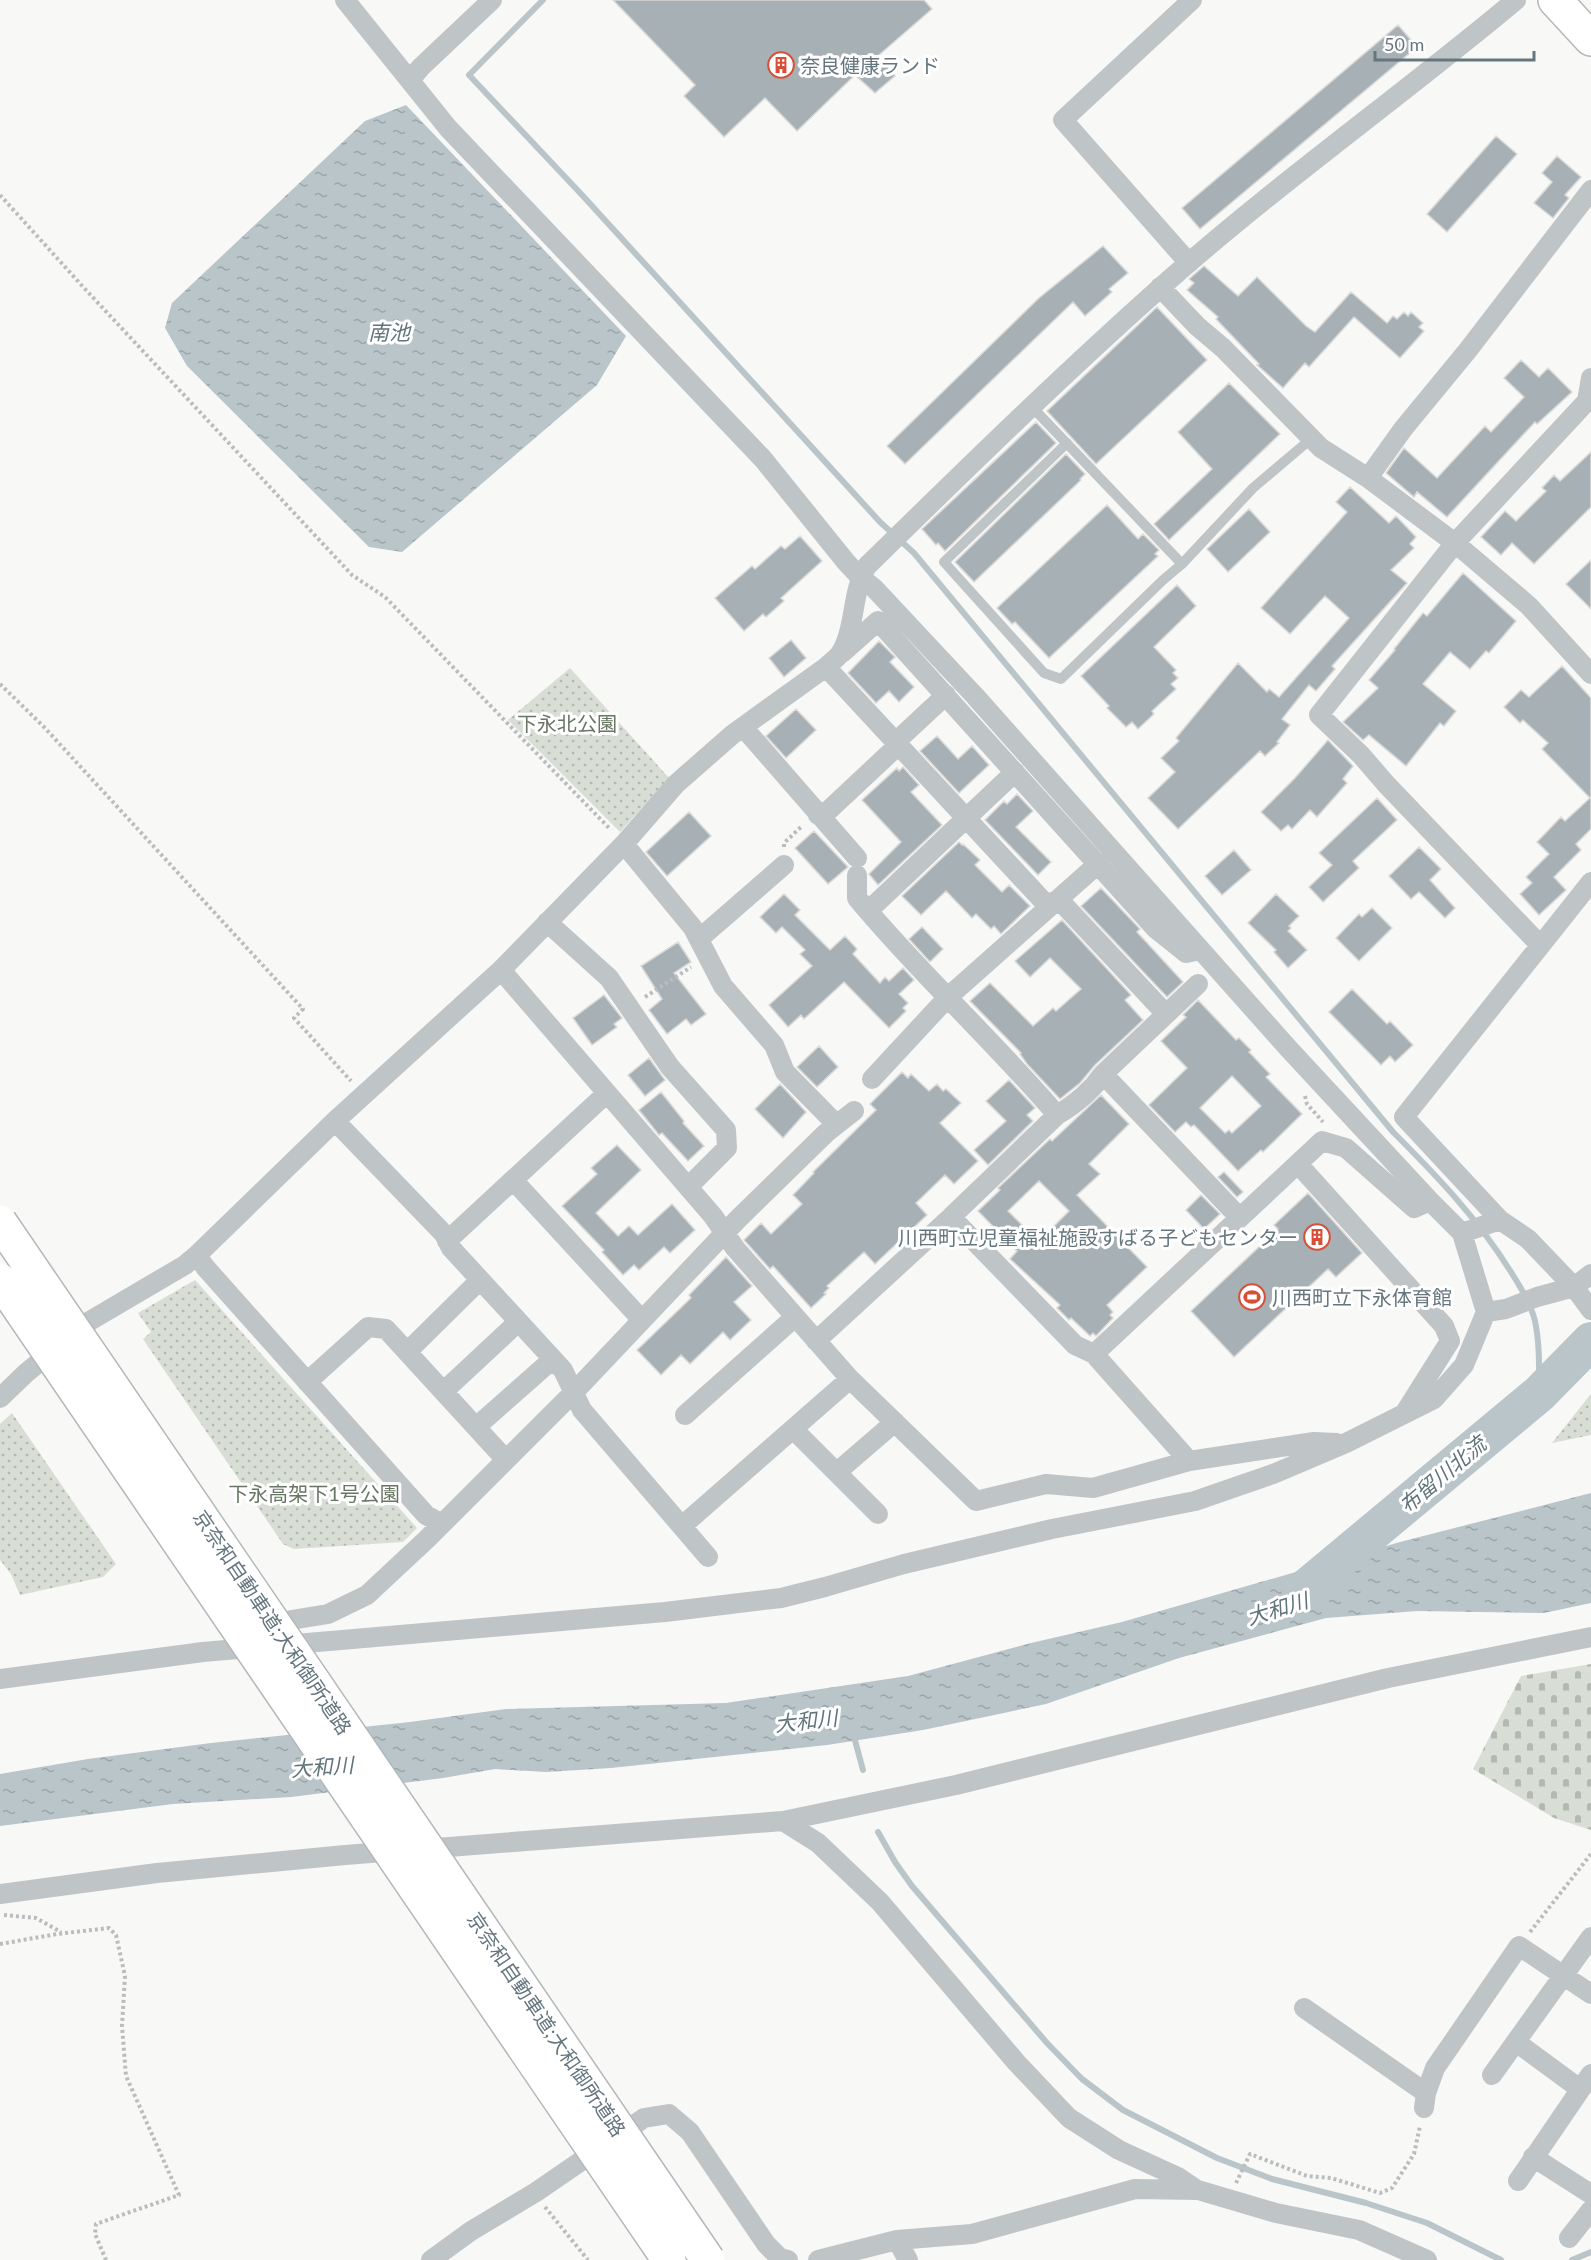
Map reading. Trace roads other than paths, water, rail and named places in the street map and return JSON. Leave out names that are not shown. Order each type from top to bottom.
[{"type":"highway","points":[[1555,0],[1591,39]]},
{"type":"highway","name":"京奈和自動車道;大和御所道路","points":[[0,1222],[708,2260]]},
{"type":"highway","name":"京奈和自動車道;大和御所道路","points":[[0,1280],[669,2260]]},
{"type":"street","points":[[345,0],[447,128],[763,459],[858,586],[878,621],[1156,928],[1186,952],[1201,950]]},
{"type":"street","points":[[410,80],[492,0]]},
{"type":"street","points":[[1189,263],[1063,120],[1192,0]]},
{"type":"street","points":[[832,661],[847,636],[858,586],[867,566],[886,547],[1160,287],[1340,139],[1449,56],[1516,0]]},
{"type":"street","points":[[1368,478],[1403,429],[1468,350],[1591,190]]},
{"type":"street","points":[[1160,287],[1322,448],[1368,478],[1455,543],[1529,606],[1591,674]]},
{"type":"street","points":[[1540,945],[1361,755],[1319,716],[1455,543],[1587,401],[1591,378]]},
{"type":"street","points":[[0,1679],[203,1652],[665,1612],[781,1598],[961,1550],[1052,1529],[1196,1501],[1273,1474],[1346,1443],[1434,1400],[1464,1365],[1486,1312],[1465,1233],[1430,1201],[1201,950],[975,696],[874,588],[858,586]]},
{"type":"street","points":[[0,1398],[26,1373],[88,1322],[185,1265],[197,1255],[335,1121],[501,970],[624,844],[676,784],[743,727],[832,661],[878,621]]},
{"type":"street","points":[[832,661],[897,744],[1044,902],[1064,904],[1166,1014]]},
{"type":"street","points":[[818,815],[829,810],[892,751],[902,736],[946,695]]},
{"type":"street","points":[[743,727],[818,815],[857,866],[857,898],[1057,1115]]},
{"type":"street","points":[[868,911],[1015,772]]},
{"type":"street","points":[[624,844],[693,928],[723,986],[774,1045],[785,1072],[836,1124]]},
{"type":"street","points":[[872,1078],[948,997],[1099,863]]},
{"type":"street","points":[[703,947],[784,865]]},
{"type":"street","points":[[1582,1299],[1528,1239],[1497,1221],[1404,1117],[1591,882]]},
{"type":"street","points":[[548,922],[609,978],[670,1067],[726,1130],[727,1148],[688,1187]]},
{"type":"street","points":[[501,970],[713,1216],[735,1248],[816,1341],[850,1379],[976,1501],[1046,1484],[1093,1488],[1189,1461],[1314,1442],[1346,1443]]},
{"type":"street","points":[[816,1341],[951,1217],[1057,1115],[1070,1107],[1198,984]]},
{"type":"street","points":[[1103,1074],[1240,1218]]},
{"type":"street","points":[[447,1241],[607,1093]]},
{"type":"street","points":[[203,1652],[233,1630],[328,1614],[367,1595],[442,1524],[574,1392],[724,1233],[836,1124],[854,1111]]},
{"type":"street","points":[[335,1121],[444,1234],[451,1248],[563,1370],[582,1410],[708,1557]]},
{"type":"street","points":[[1094,1354],[1322,1141],[1346,1148],[1414,1208],[1430,1201]]},
{"type":"street","points":[[1298,1164],[1444,1326],[1450,1341],[1404,1414]]},
{"type":"street","points":[[513,1180],[642,1320]]},
{"type":"street","points":[[951,1217],[1075,1345],[1094,1354],[1189,1461]]},
{"type":"street","points":[[1465,1233],[1497,1221]]},
{"type":"street","points":[[197,1255],[205,1267],[426,1515],[442,1524]]},
{"type":"street","points":[[1582,1299],[1591,1274]]},
{"type":"street","points":[[408,1351],[480,1280]]},
{"type":"street","points":[[1486,1312],[1506,1309],[1537,1297],[1582,1299]]},
{"type":"street","points":[[685,1415],[795,1317]]},
{"type":"street","points":[[444,1391],[518,1322]]},
{"type":"street","points":[[307,1382],[368,1327],[386,1329],[506,1460]]},
{"type":"street","points":[[476,1427],[553,1359]]},
{"type":"street","points":[[682,1526],[850,1379]]},
{"type":"street","points":[[837,1472],[895,1422]]},
{"type":"street","points":[[793,1429],[878,1514]]},
{"type":"street","points":[[0,1894],[158,1873],[333,1856],[783,1821],[956,1785],[1388,1678],[1591,1637]]},
{"type":"street","points":[[783,1821],[818,1843],[880,1902],[1016,2062],[1069,2118],[1119,2150],[1178,2177],[1198,2190]]},
{"type":"street","points":[[1492,2076],[1591,1937]]},
{"type":"street","points":[[1304,2008],[1425,2101],[1435,2068],[1519,1946],[1591,1994]]},
{"type":"street","points":[[1516,2042],[1586,2082],[1518,2181]]},
{"type":"street","points":[[431,2260],[471,2231],[536,2192],[644,2118],[669,2114],[690,2132],[766,2244],[780,2258],[788,2260]]},
{"type":"street","points":[[1533,2157],[1591,2194]]},
{"type":"street","points":[[818,2260],[897,2240],[972,2234],[1135,2189],[1198,2190],[1276,2213],[1359,2230],[1427,2260]]},
{"type":"street","points":[[1569,2238],[1591,2210]]},
{"type":"street","points":[[897,2240],[908,2260]]},
{"type":"lane","points":[[1032,407],[1182,564]]},
{"type":"lane","points":[[1067,443],[944,561],[1044,673],[1061,679],[1182,564],[1253,488],[1312,438]]},
{"type":"water","name":"南池","points":[[406,105],[626,336],[597,385],[402,552],[369,547],[187,366],[165,328],[172,303],[365,121]]},
{"type":"water","name":"大和川","points":[[1591,1493],[1591,1603],[1544,1613],[1417,1611],[1326,1618],[1179,1658],[1046,1704],[923,1730],[827,1745],[611,1768],[546,1772],[495,1769],[443,1778],[291,1797],[173,1804],[0,1826],[0,1774],[88,1759],[211,1743],[410,1722],[506,1709],[726,1703],[908,1676],[1031,1643],[1122,1622],[1400,1542]]},
{"type":"waterway","points":[[543,0],[469,75],[583,196],[880,522],[914,553],[1393,1132],[1471,1216],[1511,1272],[1531,1308],[1538,1339],[1539,1394]]},
{"type":"waterway","name":"布留川北流","points":[[1301,1592],[1539,1394],[1591,1341]]},
{"type":"waterway","points":[[853,1733],[863,1770]]},
{"type":"waterway","points":[[878,1832],[912,1886],[1047,2043],[1082,2079],[1123,2110],[1217,2158],[1272,2179],[1366,2203],[1427,2223],[1501,2260]]},
{"type":"waterway","points":[[1572,2260],[1591,2252]]},
{"type":"place","name":"奈良健康ランド","points":[[781,65]]},
{"type":"place","name":"川西町立児童福祉施設すばる子どもセンター","points":[[1317,1237]]},
{"type":"place","name":"川西町立下永体育館","points":[[1252,1297]]},
{"type":"park label","name":"下永北公園","points":[[567,723]]},
{"type":"park label","name":"下永高架下1号公園","points":[[314,1493]]}]
